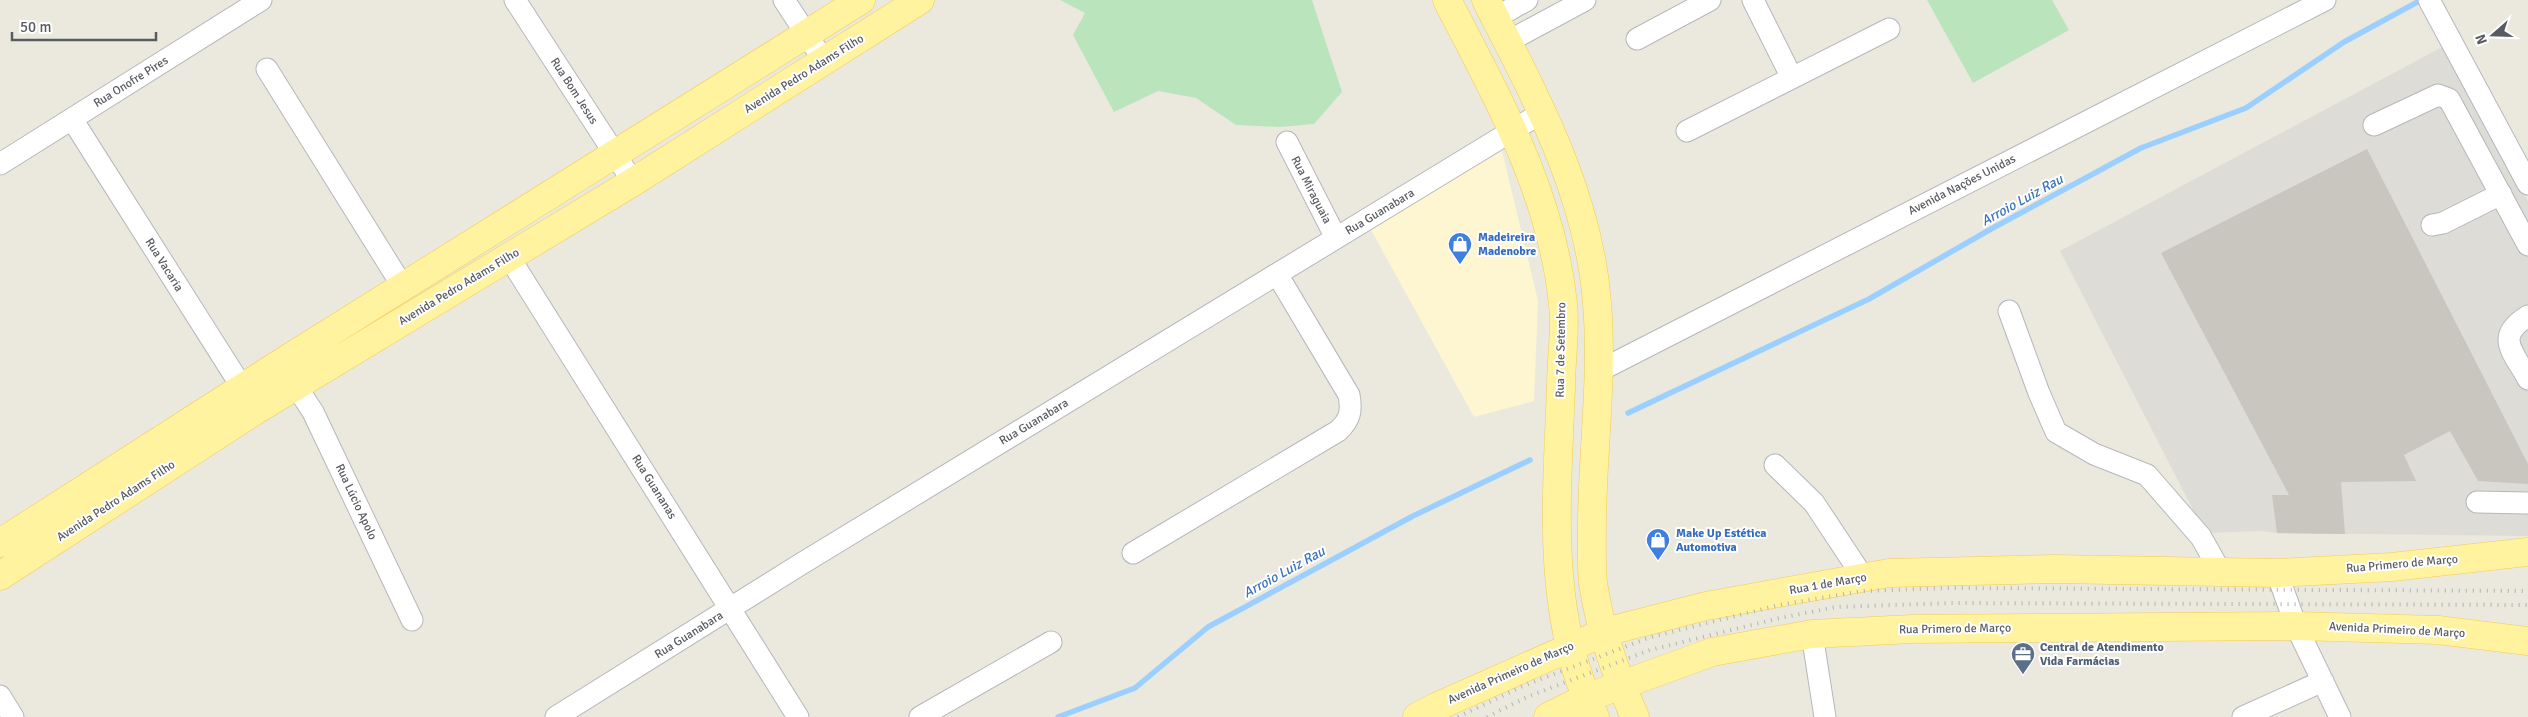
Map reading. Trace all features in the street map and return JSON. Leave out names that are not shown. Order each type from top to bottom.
[{"type":"main road","name":"Avenida Pedro Adams Filho","points":[[0,576],[249,400],[403,287],[861,0]]},
{"type":"main road","name":"Avenida Pedro Adams Filho","points":[[0,543],[249,400],[296,386],[633,182],[920,0]]},
{"type":"main road","name":"Rua 7 de Setembro","points":[[1447,0],[1513,131],[1551,231],[1563,306],[1556,480],[1556,543],[1562,606],[1582,709]]},
{"type":"main road","points":[[1496,20],[1543,112],[1562,158],[1584,222],[1597,303],[1599,370],[1593,465],[1593,582],[1605,632],[1621,684],[1635,717]]},
{"type":"main road","name":"Rua Primero de Março","points":[[2277,573],[2392,567],[2528,552]]},
{"type":"main road","name":"Rua 1 de Março","points":[[1605,632],[1706,606],[1889,572],[2055,569],[2220,571]]},
{"type":"main road","points":[[2220,571],[2277,573]]},
{"type":"main road","name":"Avenida Primeiro de Março","points":[[2296,626],[2438,630],[2528,641]]},
{"type":"main road","name":"Rua Primero de Março","points":[[1621,684],[1712,652],[1812,634],[1912,629],[2296,626]]},
{"type":"main road","name":"Avenida Primeiro de Março","points":[[1417,717],[1605,632]]},
{"type":"main road","points":[[1548,717],[1582,709],[1621,684]]},
{"type":"street","name":"Rua Onofre Pires","points":[[0,164],[261,0]]},
{"type":"street","name":"Rua Bom Jesus","points":[[515,0],[633,182]]},
{"type":"street","points":[[784,0],[824,61]]},
{"type":"street","points":[[1496,20],[1527,0]]},
{"type":"street","points":[[1496,20],[1585,0]]},
{"type":"street","points":[[1638,39],[1710,0]]},
{"type":"street","points":[[1752,0],[1792,78]]},
{"type":"street","name":"Avenida Nações Unidas","points":[[1599,370],[2325,0]]},
{"type":"street","points":[[2429,0],[2528,184]]},
{"type":"street","points":[[1687,131],[1890,29]]},
{"type":"street","points":[[267,69],[403,287]]},
{"type":"street","points":[[2374,125],[2438,95],[2449,99],[2528,244]]},
{"type":"street","name":"Rua Guanabara","points":[[556,717],[1543,112]]},
{"type":"street","name":"Rua Vacaria","points":[[72,120],[249,400]]},
{"type":"street","name":"Rua Miraguaia","points":[[1287,142],[1336,238]]},
{"type":"street","points":[[2432,225],[2443,223],[2501,194]]},
{"type":"street","name":"Rua Guananas","points":[[509,257],[798,717]]},
{"type":"street","points":[[1133,553],[1338,430],[1346,423],[1351,414],[1349,395],[1277,274]]},
{"type":"street","points":[[2009,311],[2039,393],[2056,432],[2094,454],[2147,475],[2201,537],[2220,571]]},
{"type":"street","points":[[2528,316],[2514,325],[2508,334],[2510,345],[2528,379]]},
{"type":"street","name":"Rua Lúcio Apolo","points":[[296,386],[313,412],[412,620]]},
{"type":"street","points":[[1775,465],[1814,503],[1863,577]]},
{"type":"street","points":[[2477,502],[2528,503]]},
{"type":"street","points":[[2277,573],[2296,626],[2340,717]]},
{"type":"street","points":[[1812,634],[1825,717]]},
{"type":"street","points":[[920,717],[1051,642]]},
{"type":"street","points":[[2243,717],[2323,681]]},
{"type":"street","points":[[0,696],[14,717]]},
{"type":"shaded area","points":[[2446,45],[2528,201],[2528,536],[2277,533],[2262,531],[2205,533],[2060,251]]},
{"type":"shaded area","name":"Madeireira Madenobre","points":[[1502,151],[1538,301],[1534,401],[1474,417],[1370,228]]},
{"type":"green space","points":[[1060,0],[1312,0],[1342,92],[1314,124],[1280,127],[1236,125],[1196,98],[1158,91],[1114,112],[1073,35],[1085,13]]},
{"type":"green space","points":[[1927,0],[2052,0],[2069,30],[1973,83]]},
{"type":"building","points":[[2367,149],[2528,464],[2528,484],[2478,481],[2450,431],[2404,455],[2416,481],[2341,482],[2345,534],[2277,533],[2272,495],[2289,495],[2161,253]]},
{"type":"waterway","name":"Arroio Luiz Rau","points":[[1628,413],[1869,299],[1991,229],[2141,148],[2246,108],[2344,42],[2421,0]]},
{"type":"waterway","name":"Arroio Luiz Rau","points":[[1058,717],[1135,688],[1208,627],[1413,516],[1530,460]]},
{"type":"railway","points":[[1458,717],[1523,686],[1648,638],[1779,605],[1862,591],[1951,588],[2528,591]]},
{"type":"railway","points":[[1487,717],[1527,697],[1650,650],[1780,618],[1836,607],[1950,603],[2528,605]]},
{"type":"place","name":"Madeireira Madenobre","points":[[1460,265]]},
{"type":"place","name":"Make Up Estética Automotiva","points":[[1658,561]]},
{"type":"place","name":"Central de Atendimento Vida Farmácias","points":[[2023,675]]}]
